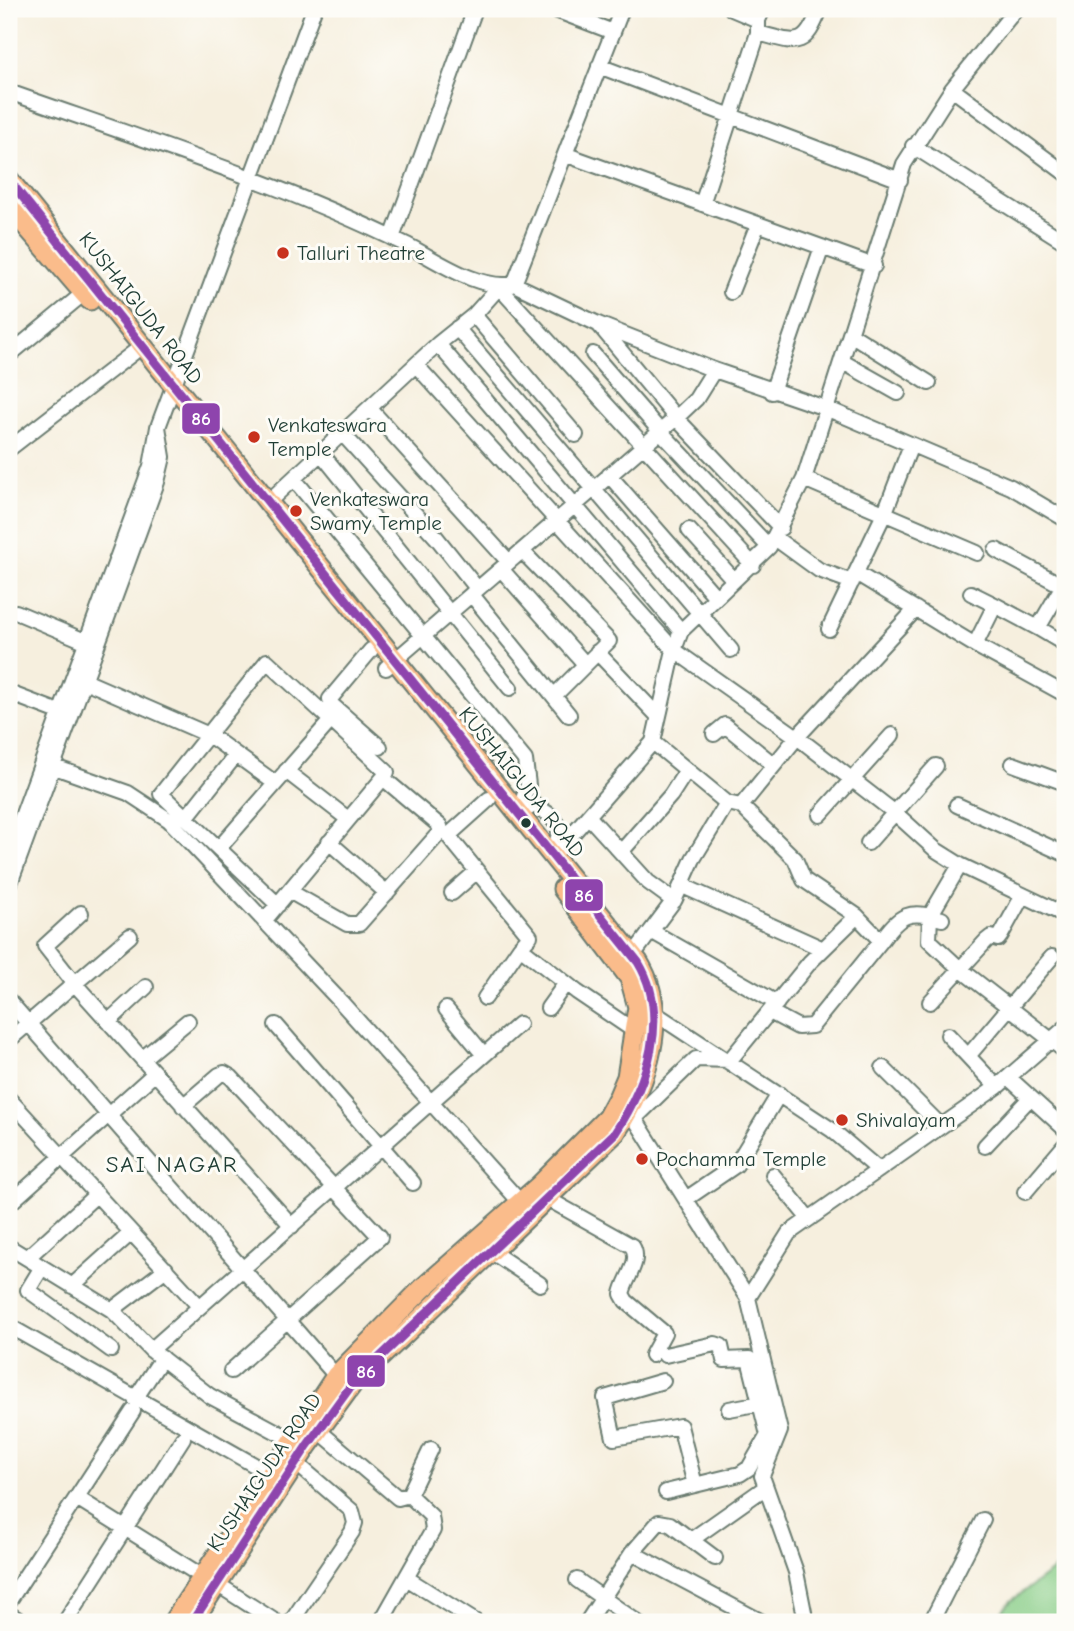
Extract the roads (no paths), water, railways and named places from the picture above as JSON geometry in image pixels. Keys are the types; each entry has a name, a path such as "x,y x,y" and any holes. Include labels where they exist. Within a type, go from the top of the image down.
{"main road":[{"name":"KUSHAIGUDA ROAD","path":"9,180 371,650 390,665 518,813 633,955 652,985 656,1014 639,1092 615,1133 353,1383 210,1581"},
{"name":"KUSHAIGUDA ROAD","path":"9,206 133,353 171,391 267,503 489,799 629,978 638,1007 627,1077 628,1108"},
{"name":"KUSHAIGUDA ROAD","path":"210,1581 272,1475 336,1376 422,1289 522,1203 607,1118 628,1108"},
{"path":"173,1622 210,1581"},
{"path":"192,1622 210,1581"}],"street":[{"path":"9,886 47,764 92,644 151,466 158,427 314,9"},
{"path":"392,238 475,9"},
{"path":"553,9 613,32"},
{"path":"514,284 567,155 622,9"},
{"path":"732,9 760,21 793,42 803,41 810,34 820,9"},
{"path":"552,856 653,742 674,650 681,631 753,565 775,538 804,479 913,146 953,89 1016,9"},
{"path":"702,204 733,116 760,21"},
{"path":"600,66 900,180"},
{"path":"953,89 1065,173"},
{"path":"9,92 249,178 392,238 481,282 499,287 514,284 598,324 772,392 828,410 1011,487 1065,519"},
{"path":"913,146 1065,242"},
{"path":"567,155 874,266"},
{"path":"731,292 758,224"},
{"path":"772,392 822,247"},
{"path":"267,503 438,344 474,314 499,287"},
{"path":"499,287 753,565"},
{"path":"9,355 84,293"},
{"path":"474,314 576,435"},
{"path":"598,324 775,538"},
{"path":"457,328 731,650"},
{"path":"852,335 929,383"},
{"path":"438,344 681,631"},
{"path":"9,449 133,353"},
{"path":"593,354 660,431 775,538 819,570 854,577 916,609 1060,692"},
{"path":"843,362 898,393"},
{"path":"416,365 674,650 797,737 894,812 936,850 960,865 1065,915"},
{"path":"390,665 676,418 696,398 714,370"},
{"path":"370,409 585,664"},
{"path":"342,433 444,547 476,587 472,595"},
{"path":"830,629 885,512 911,445"},
{"path":"321,453 443,601 449,615 510,688"},
{"path":"609,475 716,597"},
{"path":"294,479 421,638 525,760 528,785 518,813"},
{"path":"804,479 977,553"},
{"path":"690,530 734,580"},
{"path":"996,550 1064,584 1038,628"},
{"path":"522,551 609,641 554,696"},
{"path":"971,593 1065,644"},
{"path":"472,595 569,715"},
{"path":"975,645 995,605"},
{"path":"633,955 674,901 693,859 734,804 774,765 916,609"},
{"path":"16,612 92,644"},
{"path":"65,715 85,681 92,644"},
{"path":"371,650 330,699 332,705 380,747"},
{"path":"597,652 658,716"},
{"path":"264,920 278,905 383,778 386,768 267,661 161,794 278,905"},
{"path":"85,681 209,735 275,783"},
{"path":"9,693 65,715"},
{"path":"714,734 725,725 774,765"},
{"path":"219,848 326,726"},
{"path":"820,814 892,735"},
{"path":"653,742 734,804 795,859 804,880 857,916 881,941"},
{"path":"186,818 236,755"},
{"path":"9,852 47,764"},
{"path":"47,764 128,793 169,820 432,1102 522,1203"},
{"path":"1013,764 1065,783"},
{"path":"868,843 936,766"},
{"path":"621,852 671,795 687,770"},
{"path":"286,771 348,819"},
{"path":"289,891 353,925 359,924 441,831 440,827 383,778"},
{"path":"485,998 530,936 449,836 489,799"},
{"path":"957,805 1065,854"},
{"path":"588,816 649,882 674,901"},
{"path":"329,842 387,893"},
{"path":"960,865 936,917 929,940 959,968 1065,1051"},
{"path":"452,893 477,871"},
{"path":"683,886 823,949"},
{"path":"930,1002 990,937 998,939 1023,895"},
{"path":"81,913 44,946 154,1074 292,1226"},
{"path":"730,1060 823,949 857,916"},
{"path":"651,931 773,1007 798,1027 811,1026 901,916 936,917"},
{"path":"9,1040 130,936"},
{"path":"520,947 636,1032"},
{"path":"969,1055 1052,957"},
{"path":"548,1008 566,983"},
{"path":"108,1022 146,986"},
{"path":"9,1002 336,1376"},
{"path":"446,1009 484,1055"},
{"path":"656,1014 730,1060 832,1130 879,1170"},
{"path":"142,1059 188,1021"},
{"path":"9,1601 134,1405 157,1354 199,1306 336,1189 519,1024"},
{"path":"276,1025 413,1182"},
{"path":"748,1298 789,1233 1003,1083 1065,1028"},
{"path":"948,1035 1003,1083 1029,1099 1065,1129"},
{"path":"666,1492 740,1474 749,1468 768,1435 765,1402 748,1298 628,1108 696,1059 730,1060"},
{"path":"883,1068 941,1126"},
{"path":"183,1106 219,1075 225,1073 380,1237 231,1371"},
{"path":"9,1204 154,1074"},
{"path":"686,1199 736,1166 779,1094"},
{"path":"9,1099 199,1306"},
{"path":"985,1146 1029,1099"},
{"path":"9,1123 21,1112"},
{"path":"1025,1192 1065,1144"},
{"path":"773,1175 809,1219"},
{"path":"27,1258 97,1194"},
{"path":"548,1199 632,1246 636,1251 636,1258 622,1294 626,1301 664,1333 658,1355 719,1344 724,1360 749,1359 765,1402 780,1431 762,1476 796,1572 806,1622"},
{"path":"72,1286 131,1233"},
{"path":"9,1247 112,1310 157,1354 210,1396 294,1441"},
{"path":"492,1252 540,1284"},
{"path":"42,1267 28,1290 111,1350"},
{"path":"112,1310 166,1269"},
{"path":"9,1326 134,1405 272,1475"},
{"path":"663,1381 605,1398 614,1438 680,1426 695,1485"},
{"path":"729,1409 765,1402"},
{"path":"318,1430 398,1498 409,1495 431,1449"},
{"path":"65,1622 183,1438"},
{"path":"291,1622 352,1532 355,1522 352,1511 296,1463"},
{"path":"691,1540 766,1487"},
{"path":"381,1622 408,1579 433,1530 433,1521 409,1495"},
{"path":"77,1498 276,1622"},
{"path":"931,1622 982,1520"},
{"path":"587,1622 632,1553 659,1522 670,1524 715,1558"},
{"path":"632,1553 762,1622"},
{"path":"408,1579 476,1622"},
{"path":"577,1580 638,1622"},
{"path":"9,1614 22,1622"}],"place":[{"name":"Talluri Theatre","path":"283,253"},
{"name":"Venkateswara Temple","path":"254,437"},
{"name":"Venkateswara Swamy Temple","path":"296,511"},
{"name":"Shivalayam","path":"842,1120"},
{"name":"Pochamma Temple","path":"642,1159"}],"district":[{"name":"SAI NAGAR","path":"172,1164"}]}
